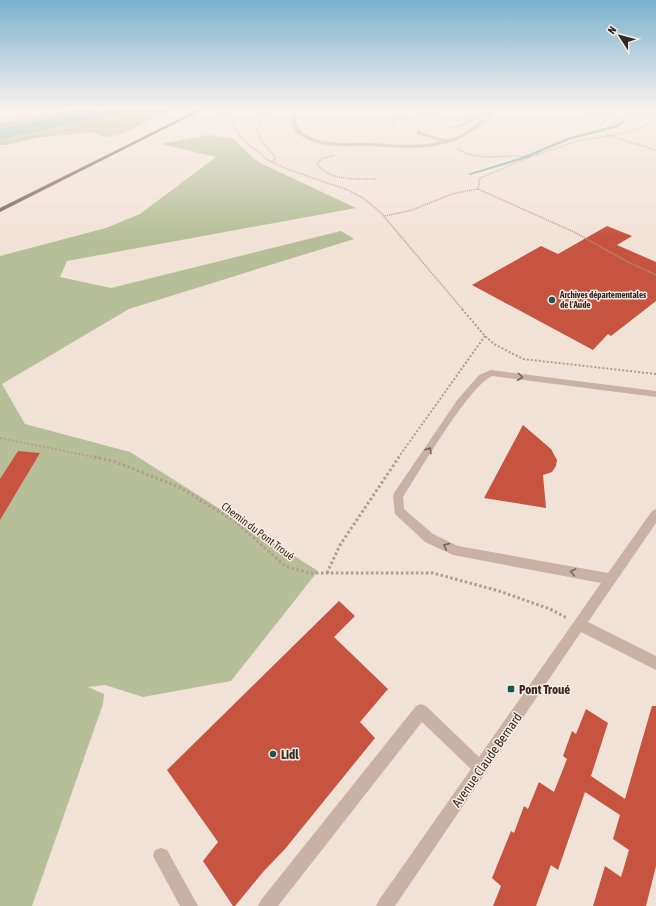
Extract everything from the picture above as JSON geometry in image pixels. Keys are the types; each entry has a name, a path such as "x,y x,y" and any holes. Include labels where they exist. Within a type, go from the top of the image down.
{"main road":[{"path":"0,210 117,151"}],"street":[{"path":"611,579 458,551 429,538 399,511 398,496 461,401 482,376 491,373 656,394"},
{"name":"Avenue Claude Bernard","path":"385,906 656,514"},
{"path":"580,626 656,663"},
{"path":"267,906 421,711 480,769"},
{"path":"161,856 189,906"}],"path":[{"path":"256,151 273,163 287,169 349,191 373,206 385,216 485,336 494,344 523,359 656,374"},
{"path":"270,151 275,157 273,163"},
{"path":"463,151 489,158 523,156 527,158"},
{"path":"478,189 480,178 547,151"},
{"path":"338,154 322,159 317,163 317,167 321,171 332,175 358,179 376,179"},
{"path":"385,216 412,210 452,194 478,189 574,232 628,262 656,275"},
{"path":"327,573 344,538 419,427 485,336"},
{"name":"Chemin du Pont Troué","path":"0,438 113,461 179,486 236,522 286,566 309,573 433,573 499,591 550,609 580,626"}],"green space":[{"path":"192,151 246,151 258,162 356,208 67,261 60,277 111,288 341,231 354,239 129,309 2,384 25,424 130,452 318,571 231,681 143,697 105,685 88,687 104,694 103,704 32,906 0,906 0,256 106,228 140,214 216,157"}],"building":[{"name":"Archives départementales de l'Aude","path":"607,226 632,236 617,245 656,262 656,301 611,336 608,334 593,350 472,285 541,246 558,254"},
{"path":"523,425 551,449 557,460 556,466 552,472 543,475 546,508 484,498"},
{"path":"18,451 40,453 0,520 0,479"},
{"name":"Lidl","path":"339,601 355,616 334,637 388,689 360,722 375,738 285,849 263,872 235,906 233,906 203,861 218,842 167,770"},
{"path":"652,706 656,706 656,866 646,906 593,906 605,866 621,877 629,850 613,839 620,815 585,792 558,870 551,865 536,906 493,906 501,886 492,878 511,831 514,833 524,806 528,809 539,782 554,792 567,759 563,756 572,731 576,734 586,709 608,723 591,776 625,799"}],"waterway":[{"path":"469,174 523,158 539,151"}],"place":[{"name":"Archives départementales de l'Aude","path":"552,300"},
{"name":"Pont Troué","path":"511,689"},
{"name":"Lidl","path":"273,754"}]}
